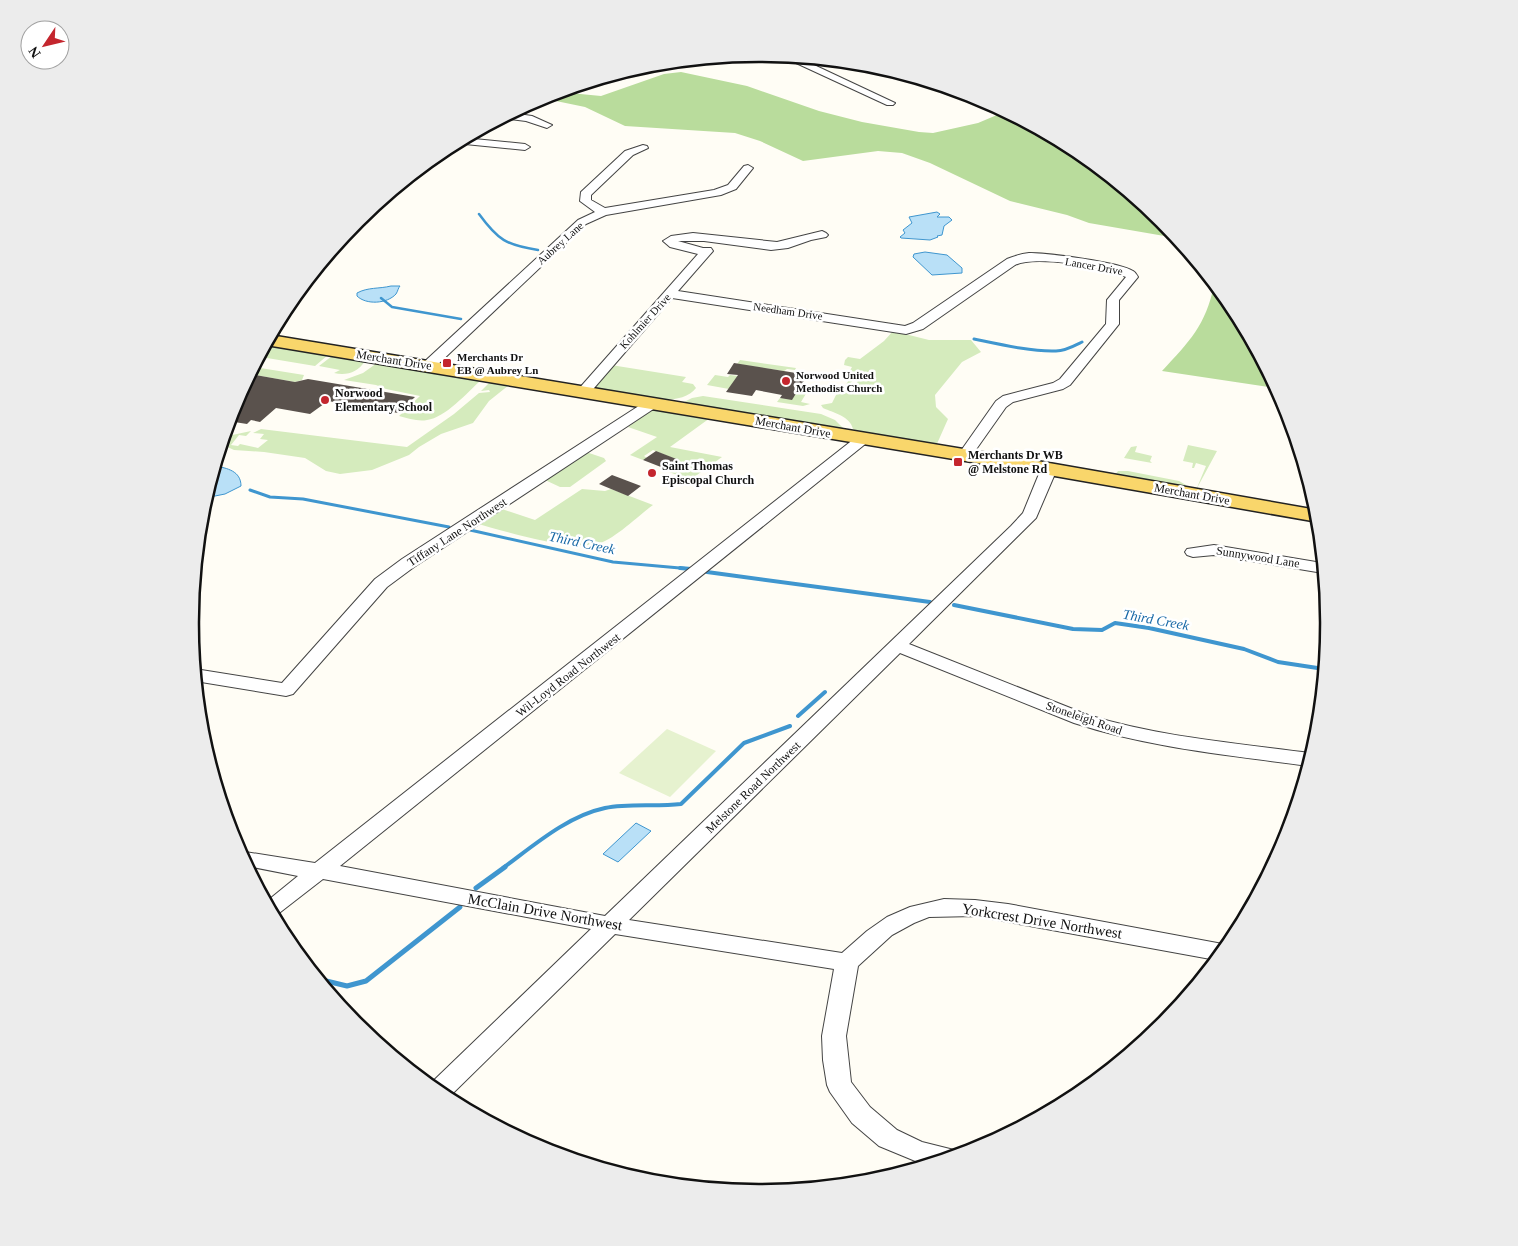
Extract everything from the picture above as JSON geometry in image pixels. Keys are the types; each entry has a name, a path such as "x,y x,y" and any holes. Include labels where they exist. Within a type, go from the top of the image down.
{"main road":[{"name":"Merchant Drive","path":"275,341 1049,469 1309,514"}],"street":[{"path":"805,65 890,103"},
{"path":"518,117 547,124"},
{"path":"472,142 525,147"},
{"path":"603,212 586,201 585,194 629,154 643,148"},
{"name":"Aubrey Lane","path":"428,366 582,222 603,212 717,193 732,187 748,168"},
{"name":"Kohlmier Drive","path":"584,392 707,252 674,244 669,240 688,237 770,246 787,244 810,235 822,235"},
{"name":"Lancer Drive","path":"906,330 918,326 1011,262 1023,257 1100,266 1127,271 1132,277 1113,300 1112,324 1065,382 1058,386 1008,399 1001,404 965,455"},
{"name":"Needham Drive","path":"670,294 906,330"},
{"name":"Tiffany Lane Northwest","path":"201,677 286,690 382,584 394,574 653,403"},
{"name":"Wil-Loyd Road Northwest","path":"276,906 864,438"},
{"name":"Melstone Road Northwest","path":"444,1086 898,646 1030,515 1049,469"},
{"name":"Sunnywood Lane","path":"1192,552 1214,550 1316,567"},
{"name":"Stoneleigh Road","path":"898,646 1081,719 1110,728 1144,736 1302,759"},
{"name":"McClain Drive Northwest","path":"251,859 611,925 848,962"},
{"name":"Yorkcrest Drive Northwest","path":"848,962 871,939 886,928 913,914 930,909 953,908 1012,914 1213,950"},
{"path":"848,962 834,1036 834,1060 839,1085 861,1115 888,1138 919,1152 934,1155"}],"green space":[{"path":"681,72 747,86 819,111 862,122 919,132 933,133 978,123 996,115 1039,138 1100,178 1129,202 1164,236 1089,223 1067,215 1010,201 930,163 902,153 878,151 803,161 760,141 735,133 625,126 585,107 556,101 575,93 601,96 664,74"},
{"path":"1212,294 1244,343 1267,387 1162,371 1195,332"},
{"path":"893,331 929,340 971,340 981,352 962,362 935,395 936,407 948,419 936,446 859,433 853,429 845,418 823,408 821,405 832,403 838,391 857,394 858,391 853,389 859,379 854,378 847,389 844,388 849,380 845,379 852,367 844,365 845,360 848,357 860,359 884,341"},
{"path":"272,346 328,355 315,366 265,358"},
{"path":"332,356 365,361 356,370 339,374 334,373 340,370 319,366"},
{"path":"740,360 796,368 795,370 787,369 784,371 737,364"},
{"path":"377,363 481,380 456,404 441,415 427,420 417,420 399,416 420,396 376,385 344,380 363,373"},
{"path":"611,365 686,377 682,382 693,384 696,388 688,395 677,399 664,400 635,397 598,389 595,386"},
{"path":"260,368 304,375 302,380 295,382 256,375"},
{"path":"715,375 738,376 729,389 707,385"},
{"path":"490,382 509,385 489,401 473,423 441,434 409,455 372,470 340,474 326,471 305,458 234,450 227,447 231,435 251,431 246,436 239,435 231,445 238,446 240,444 258,448 268,440 260,439 264,434 253,433 261,429 407,447 454,414 479,393 490,392 489,390 481,391"},
{"path":"807,387 810,387 801,402 810,404 803,406 777,402 780,398 792,399 797,390 804,391"},
{"path":"703,396 821,414 835,420 843,428 840,430 682,403 692,398"},
{"path":"650,410 662,410 710,418 670,447 722,457 690,480 664,470 678,460 653,450 644,456 647,458 643,460 630,455 657,437 628,427"},
{"path":"1188,445 1217,451 1196,490 1206,466 1196,463 1194,468 1192,468 1193,463 1183,461"},
{"path":"1137,446 1135,452 1152,456 1150,461 1152,463 1124,458 1131,447"},
{"path":"586,452 604,458 606,461 570,487 560,487 545,480"},
{"path":"1118,471 1128,471 1179,481 1186,485 1184,487 1115,475"},
{"path":"582,489 605,491 611,489 653,505 610,538 596,544 568,545 519,535 475,523 499,508 535,520"},
{"path":"667,729 716,751 670,797 619,773"}],"water":[{"path":"937,212 940,214 937,217 949,217 952,220 944,226 942,235 930,240 900,237 905,233 903,230 912,223 909,217"},
{"path":"925,252 947,255 962,268 962,273 932,275 913,257 914,254"},
{"path":"400,286 396,294 387,300 371,302 357,296 357,293 365,290"},
{"path":"221,467 236,474 239,477 241,486 225,494 213,496"},
{"path":"636,823 651,831 618,862 603,854"}],"building":[{"name":"Norwood United Methodist Church","path":"734,363 808,374 792,400 780,398 782,395 756,390 752,396 726,392 738,375 727,374"},
{"name":"Norwood Elementary School","path":"256,375 295,382 308,379 415,397 398,413 328,401 310,414 276,408 260,422 251,420 247,424 236,422"},
{"path":"656,451 679,460 666,469 643,460"},
{"path":"612,475 641,486 628,496 599,484"}],"waterway":[{"path":"479,214 492,230 504,240 518,246 538,250"},
{"path":"381,298 392,307 461,319"},
{"path":"974,339 1047,351 1063,350 1082,342"},
{"name":"Third Creek","path":"250,490 270,497 303,499 449,527"},
{"name":"Third Creek","path":"470,530 613,562 691,569 680,568"},
{"name":"Third Creek","path":"707,572 930,602"},
{"name":"Third Creek","path":"954,605 1073,629 1102,630 1115,623 1149,628 1244,649 1278,662 1317,668"},
{"path":"798,716 825,692"},
{"path":"503,868 538,841 564,825 591,812 623,806 681,804 744,743 790,726"},
{"path":"476,888 505,867"},
{"path":"329,982 347,986 366,981 460,907"}],"place":[{"name":"Merchants Dr EB @ Aubrey Ln","path":"447,363"},
{"name":"Norwood United Methodist Church","path":"786,381"},
{"name":"Norwood Elementary School","path":"325,400"},
{"name":"Merchants Dr WB @ Melstone Rd","path":"958,462"},
{"name":"Saint Thomas Episcopal Church","path":"652,473"}]}
